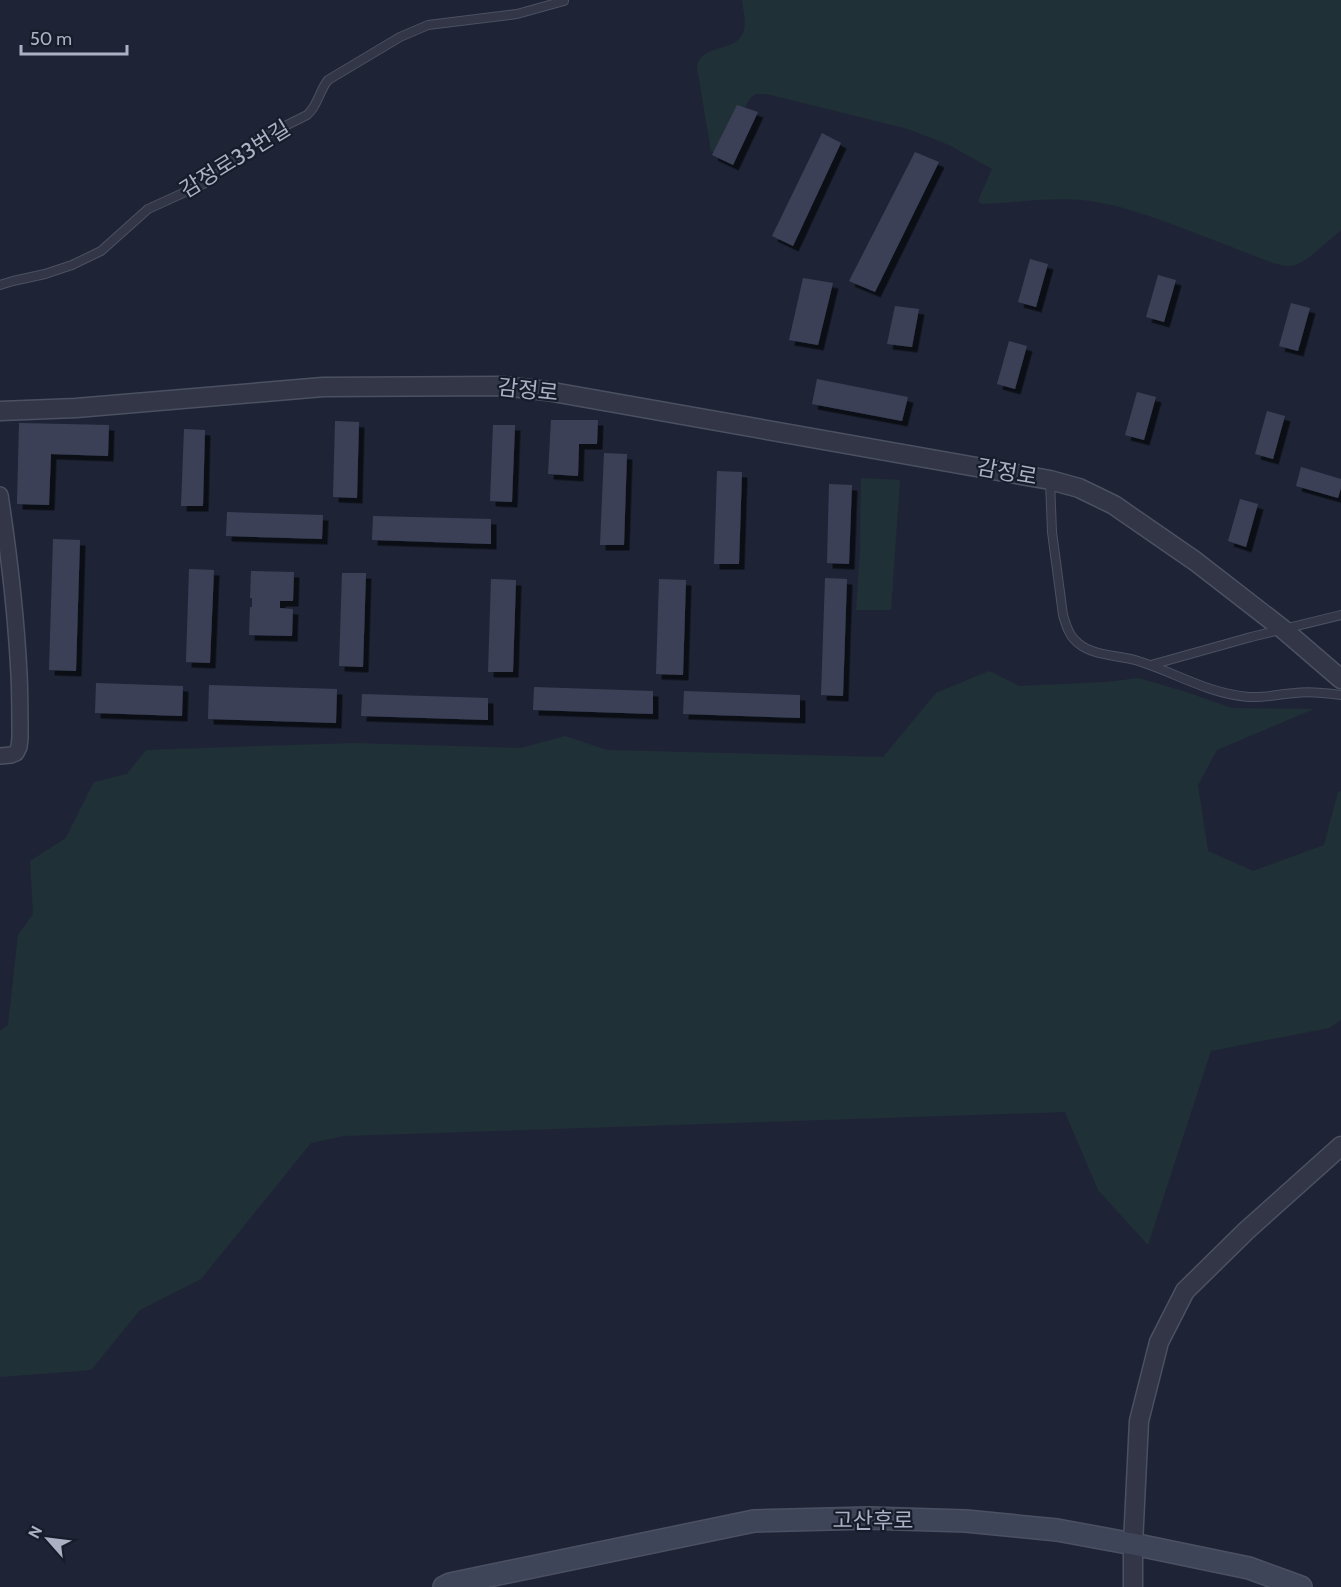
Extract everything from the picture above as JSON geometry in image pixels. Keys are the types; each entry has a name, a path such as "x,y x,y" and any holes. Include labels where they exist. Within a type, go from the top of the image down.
{"main road":[{"name":"고산후로","path":"444,1587 754,1521 868,1518 966,1521 1057,1530 1249,1568 1301,1587"}],"street":[{"name":"감정로","path":"0,411 76,408 323,387 502,386 547,391 1050,480 1078,488 1114,505 1196,561 1284,630 1341,679"},
{"path":"0,495 20,674 20,738 16,753 0,756"},
{"path":"1133,1587 1139,1421 1159,1342 1185,1292 1246,1231 1341,1146"}],"lane":[{"name":"감정로33번길","path":"0,285 45,274 102,251 148,209 203,184 257,140 307,115 312,111 320,91 328,80 400,37 428,25 517,15 564,1"},
{"name":"감정로","path":"1050,480 1052,531 1063,615 1066,627 1078,643 1090,650 1151,665 1204,688 1220,692 1250,697 1296,693 1341,695"},
{"path":"1151,665 1341,615"}],"shaded area":[{"path":"742,0 1341,0 1341,230 1306,259 1295,265 1287,266 1276,264 1154,218 1103,203 1062,199 981,204 978,201 992,169 949,145 908,129 767,94 756,94 750,98 717,154 711,151 697,67 705,54 739,39 745,25"},
{"path":"861,478 900,480 891,610 856,610 860,553"},
{"path":"989,671 1019,686 1107,682 1138,678 1232,708 1314,709 1217,750 1198,785 1208,851 1253,871 1324,845 1338,792 1341,791 1341,1020 1329,1028 1211,1051 1148,1245 1098,1190 1065,1112 344,1136 311,1143 201,1279 140,1310 91,1370 0,1377 0,1031 8,1025 18,935 33,914 30,861 66,838 94,782 127,774 146,750 354,743 521,748 565,736 607,750 883,757 936,693"}],"building":[{"path":"737,105 758,112 733,165 712,155"},
{"path":"822,133 841,143 793,246 772,236"},
{"path":"915,152 939,162 875,292 849,281"},
{"path":"1030,259 1048,264 1036,307 1018,302"},
{"path":"1158,275 1176,280 1164,322 1146,317"},
{"path":"803,278 833,283 818,345 789,340"},
{"path":"1291,303 1310,308 1298,351 1279,346"},
{"path":"895,306 919,309 912,347 887,344"},
{"path":"1009,341 1027,346 1015,389 997,384"},
{"path":"817,379 908,397 902,421 812,404"},
{"path":"1137,392 1156,397 1144,440 1125,435"},
{"path":"1267,411 1285,416 1273,459 1255,454"},
{"path":"551,420 598,420 597,444 579,444 578,476 548,474"},
{"path":"335,421 359,422 357,498 333,497"},
{"path":"19,423 109,425 108,456 51,454 49,505 17,504"},
{"path":"493,425 515,425 512,502 490,501"},
{"path":"184,429 205,430 203,506 181,506"},
{"path":"604,453 627,454 624,545 600,545"},
{"path":"1301,467 1341,479 1338,498 1296,486"},
{"path":"717,471 742,472 739,564 714,564"},
{"path":"829,484 852,485 849,564 827,563"},
{"path":"1240,499 1258,504 1246,547 1228,541"},
{"path":"227,512 323,515 322,539 226,536"},
{"path":"373,516 491,519 491,544 372,540"},
{"path":"53,539 80,540 76,671 49,670"},
{"path":"189,569 214,570 210,663 186,662"},
{"path":"251,571 294,572 293,601 280,601 280,608 293,609 292,636 249,635 250,607 252,607"},
{"path":"342,573 366,573 363,667 339,666"},
{"path":"825,578 847,579 843,696 821,695"},
{"path":"491,579 516,580 513,672 488,672"},
{"path":"659,579 686,580 683,675 656,674"},
{"path":"96,683 183,686 182,716 95,713"},
{"path":"209,685 337,689 336,723 208,719"},
{"path":"534,687 653,691 653,714 533,710"},
{"path":"684,691 800,695 800,718 683,714"},
{"path":"362,694 488,698 488,720 361,716"}]}
